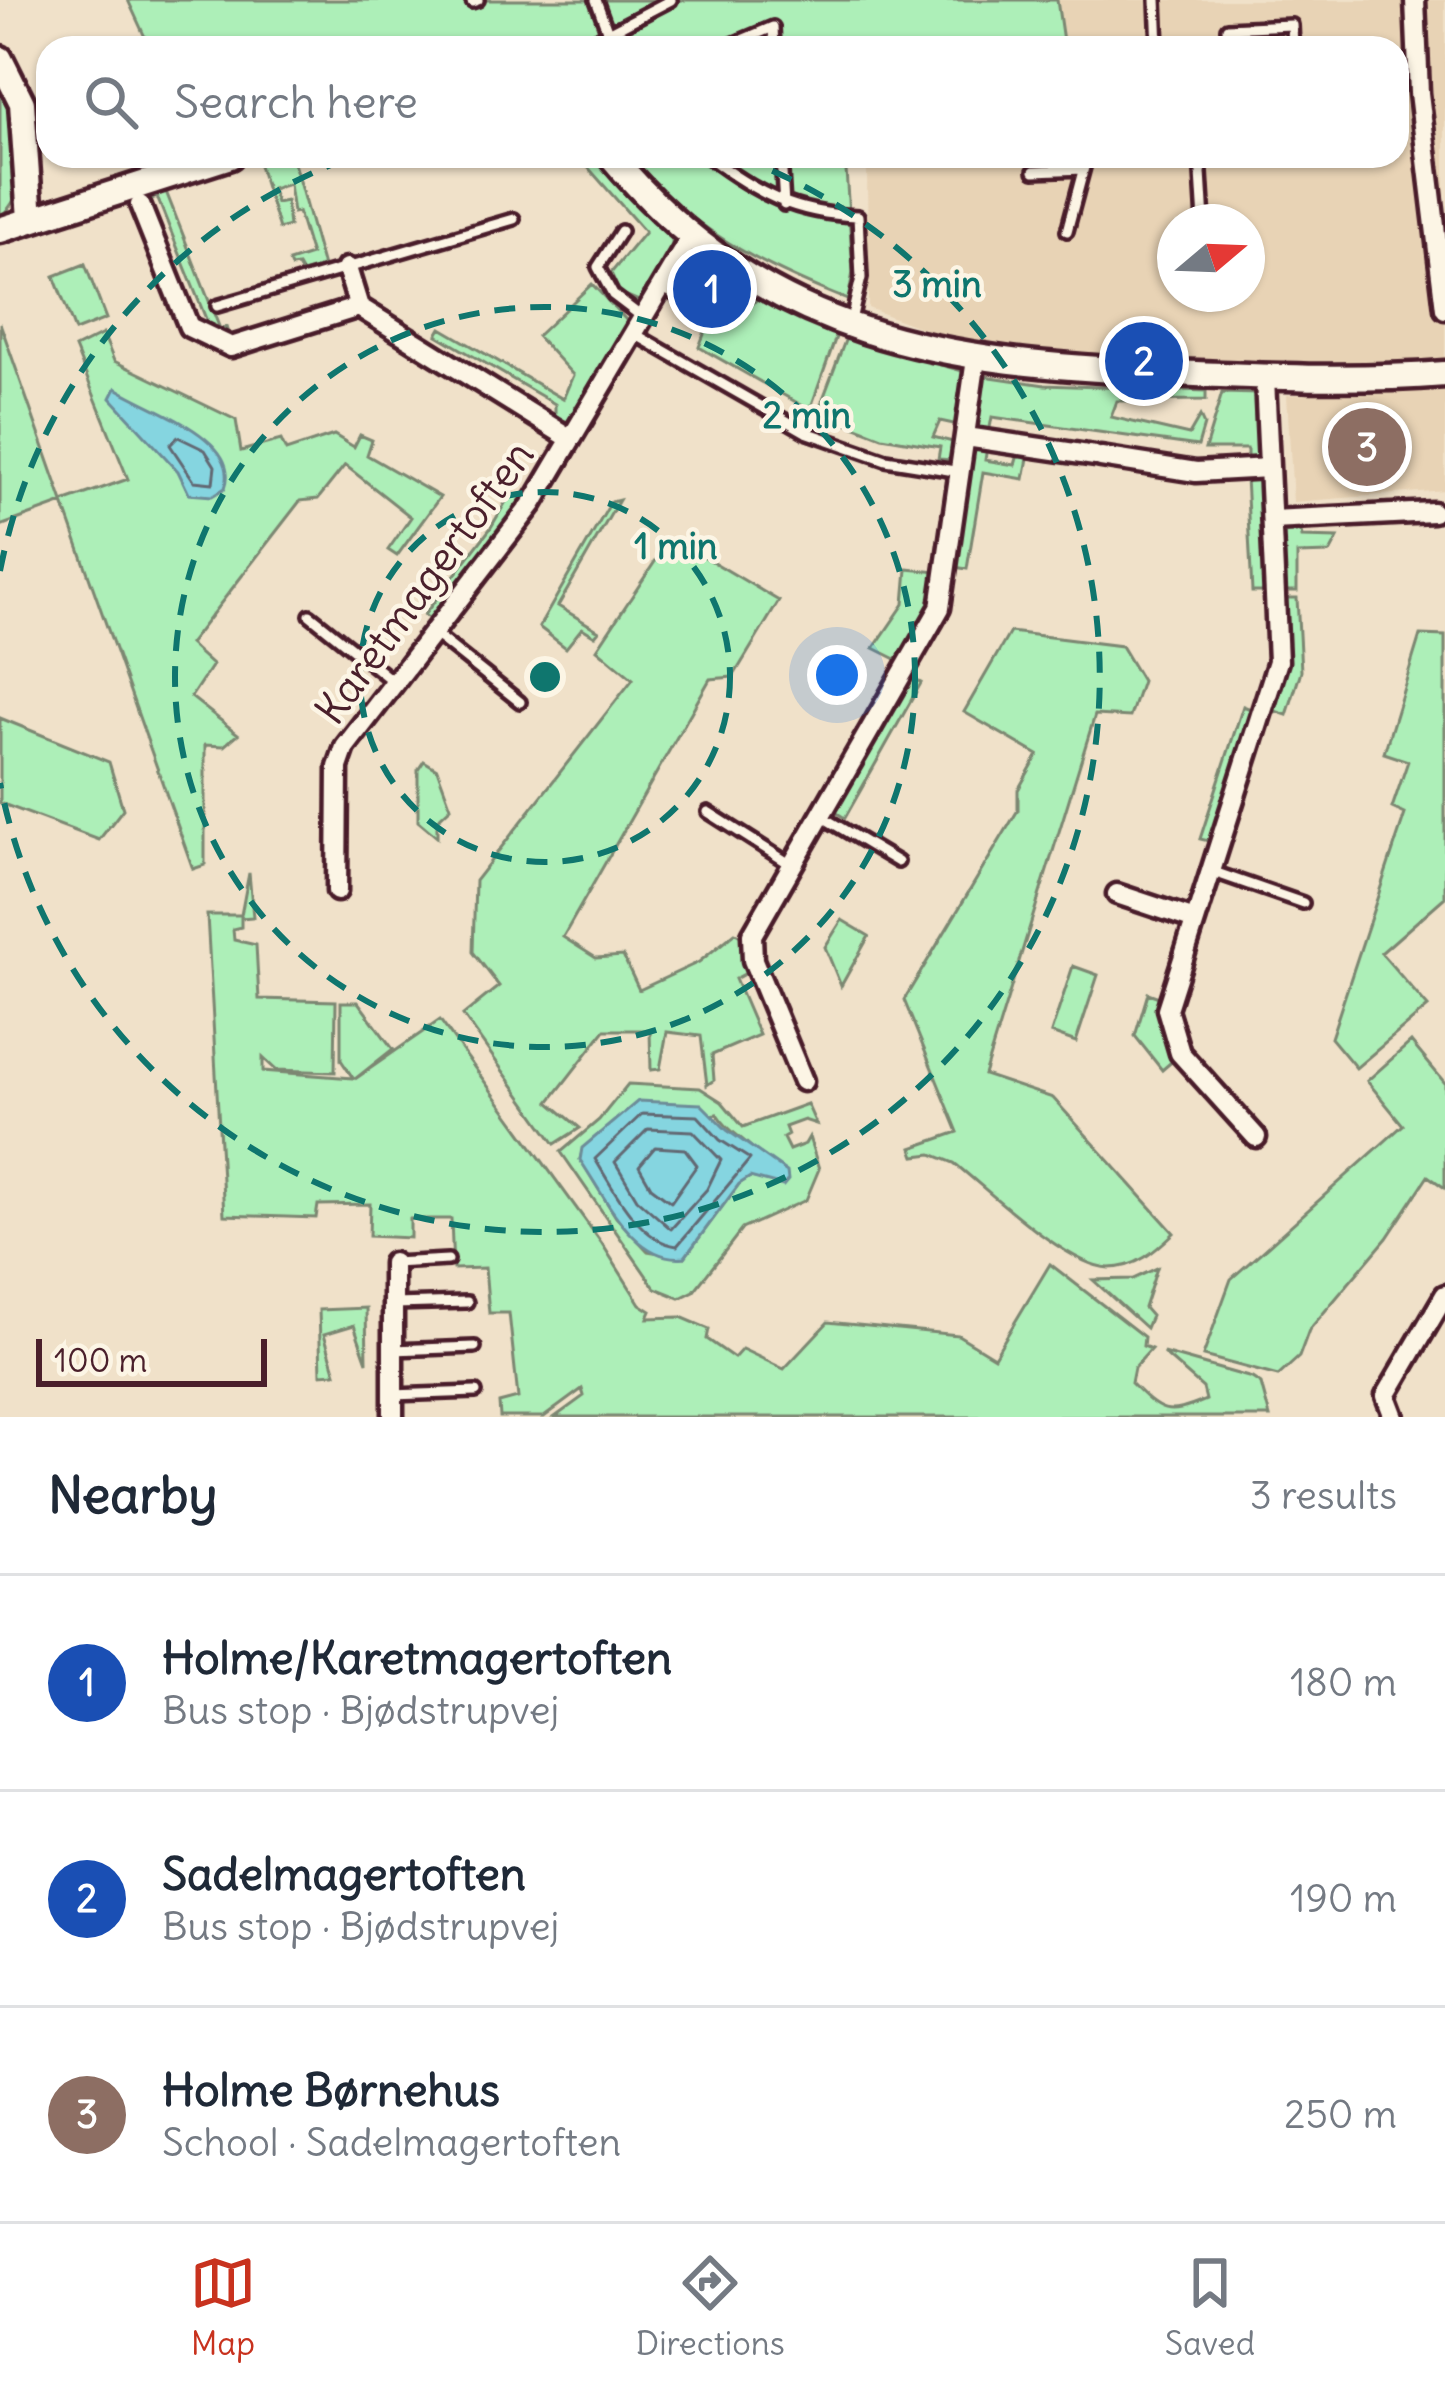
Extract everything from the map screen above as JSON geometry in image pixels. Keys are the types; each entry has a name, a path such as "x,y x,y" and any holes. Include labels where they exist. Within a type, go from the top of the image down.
{"street":[{"path":"1415,0 1419,93 1445,309"},
{"path":"0,59 22,103 30,219"},
{"path":"1409,94 1419,93"},
{"path":"0,230 192,168"},
{"path":"623,168 690,238 760,285 850,326 976,359 1265,379 1445,374"},
{"path":"140,205 189,327 231,347 359,307"},
{"name":"Karetmagertoften","path":"337,891 338,767 344,748 436,635 532,503 690,238"},
{"path":"347,268 359,307 571,439"},
{"path":"802,1081 752,946 760,916 940,608 976,359"},
{"path":"1256,1137 1180,1053 1169,1029 1167,1009 1278,661 1265,379"},
{"path":"966,437 1196,472 1269,468"},
{"path":"1272,520 1439,512"},
{"path":"1118,894 1196,920"},
{"path":"393,1263 393,1417"},
{"path":"1394,1417 1386,1396 1445,1295"}],"lane":[{"path":"596,0 607,30"},
{"path":"598,36 671,0"},
{"path":"1156,0 1158,36"},
{"path":"1227,36 1227,28 1292,25 1292,36"},
{"path":"752,36 773,27 773,36"},
{"path":"725,168 784,206 858,216 861,278 850,326"},
{"path":"782,168 784,206"},
{"path":"1201,168 1203,204"},
{"path":"1034,171 1083,170 1067,231"},
{"path":"217,306 514,219"},
{"path":"621,231 598,267 638,325 806,433 886,460 961,472"},
{"path":"661,286 680,301 727,301 760,285"},
{"path":"310,615 396,684"},
{"path":"436,635 520,702"},
{"path":"707,812 790,864"},
{"path":"819,815 898,862"},
{"path":"1211,871 1303,903"},
{"path":"393,1263 448,1260"},
{"path":"392,1304 467,1302"},
{"path":"392,1350 476,1347"},
{"path":"391,1395 476,1392"}],"shaded area":[{"path":"1057,0 1445,0 1445,490 1293,502 1287,395 1428,390 1337,392 1091,377 977,349 868,308 867,168 1409,168 1409,36 1062,36"}],"green space":[{"path":"128,0 1057,0 1062,36 144,36"},
{"path":"0,82 17,133 20,172 18,190 0,216"},
{"path":"260,168 295,168 323,267 302,273 298,266 291,267 289,262 311,255 298,212 293,213 289,184 272,189 276,203 286,201 289,226 279,229"},
{"path":"589,168 612,168 672,233 672,249 641,302 620,293 611,273 645,232"},
{"path":"641,168 846,168 853,272 848,300 729,243"},
{"path":"165,189 220,329 226,327 230,340 194,324 206,319 157,197 140,203 135,191"},
{"path":"85,264 106,319 75,331 54,276"},
{"path":"592,284 628,322 571,423 555,418 555,404 437,335 441,328 563,399 573,375 537,336"},
{"path":"757,299 837,334 810,410 699,347 710,319 733,325"},
{"path":"0,323 63,502 128,479 75,348 103,334 114,361 236,420 241,451 281,440 286,451 334,435 354,447 360,435 372,440 367,455 440,497 397,556 388,550 411,517 345,465 318,499 300,501 189,644 212,665 191,697 238,734 224,746 205,745 205,865 193,869 63,503 0,526"},
{"path":"846,338 966,372 958,425 940,421 933,437 957,443 953,460 938,459 940,447 882,437 818,412"},
{"path":"984,376 1045,385 1206,391 1206,400 1117,401 1111,417 1189,435 1200,416 1204,425 1198,446 992,417 989,433 974,430"},
{"path":"1222,393 1258,394 1257,462 1247,461 1247,449 1205,449"},
{"path":"972,446 987,447 985,460 1015,465 1019,451 1029,453 1024,479 983,472 967,569 954,567"},
{"path":"1246,477 1263,481 1268,592 1252,592"},
{"path":"511,493 525,498 520,509 435,623 424,615 490,529"},
{"path":"619,500 558,606 599,631 595,636 582,628 566,648 539,627 611,502"},
{"path":"1284,526 1300,526 1302,537 1338,538 1330,553 1297,554 1297,591 1283,591 1280,531"},
{"path":"683,544 779,601 733,677 710,679 563,937 596,958 623,956 639,990 699,962 735,933 743,937 748,972 735,979 759,1035 712,1055 714,1080 707,1085 701,1036 667,1032 660,1069 651,1070 650,1030 605,1030 549,1102 580,1128 555,1144 463,1015 499,986 473,952 475,881 633,679 597,649 660,554 674,554"},
{"path":"907,569 938,572 932,606 902,662 874,648 904,604"},
{"path":"1283,598 1297,598 1301,671 1287,715 1272,710 1286,653"},
{"path":"1010,632 1121,646 1142,681 1130,717 1095,715 984,1075 1053,1098 1174,1233 1145,1257 1119,1267 1092,1264 1072,1255 954,1163 932,1154 915,1156 912,1148 958,1132 904,1000 1018,810 1018,790 1038,755 964,712"},
{"path":"1420,635 1445,636 1445,897 1381,953 1428,1007 1356,1068 1331,1038 1405,814 1392,808 1408,761 1384,753"},
{"path":"909,676 921,683 845,818 832,810"},
{"path":"1243,706 1256,711 1213,842 1200,839"},
{"path":"0,718 109,762 123,809 99,840 0,803"},
{"path":"424,761 437,769 451,807 437,820 437,837 418,821 418,770"},
{"path":"249,873 253,917 241,918 241,927 233,929 234,940 256,945 259,999 336,1001 335,1072 276,1070 263,1058 263,1071 353,1078 341,1060 341,1002 358,1002 393,1049 355,1079 440,1020 601,1242 640,1304 651,1311 648,1318 681,1317 709,1329 707,1339 734,1358 742,1349 784,1369 828,1322 958,1335 994,1357 1050,1264 1144,1337 1143,1346 1151,1349 1134,1368 1131,1383 1157,1406 1182,1409 1206,1400 1203,1388 1163,1353 1252,1378 1261,1384 1270,1417 555,1417 584,1396 582,1389 544,1417 500,1417 499,1403 518,1398 509,1313 489,1313 485,1268 453,1269 451,1219 410,1219 410,1238 369,1236 370,1204 318,1205 316,1218 224,1215 207,915 241,915"},
{"path":"842,920 869,936 841,986 825,947"},
{"path":"1073,966 1098,975 1076,1042 1051,1033"},
{"path":"1148,993 1162,998 1162,1029 1176,1058 1162,1070 1135,1036"},
{"path":"1411,1042 1445,1083 1445,1188 1428,1176 1387,1238 1309,1330 1299,1357 1278,1376 1203,1356 1231,1279 1403,1125 1367,1081"},
{"path":"628,1084 700,1088 722,1102 743,1127 807,1104 816,1124 804,1120 785,1127 788,1135 783,1138 789,1150 805,1144 809,1137 819,1169 806,1200 742,1229 694,1291 680,1298 655,1288 561,1152 599,1120","holes":["717,1114 760,1158 765,1180 750,1177 739,1184 685,1257 648,1251 616,1217 580,1159 583,1148 603,1134"]},
{"path":"1157,1268 1144,1308 1151,1316 1146,1328 1093,1280 1133,1279"},
{"path":"366,1308 367,1362 354,1325 324,1334 336,1373 321,1374 319,1310"}],"water":[{"path":"116,388 208,441 227,471 225,488 212,496 189,494 178,471 111,398"},
{"path":"638,1101 701,1104 727,1130 787,1172 788,1180 783,1186 750,1177 739,1184 685,1257 651,1250 623,1225 580,1160 582,1148"}],"place":[{"name":"Holme/Karetmagertoften","path":"712,289"},
{"name":"Sadelmagertoften","path":"1144,361"},
{"name":"Holme Børnehus","path":"1367,447"}]}
